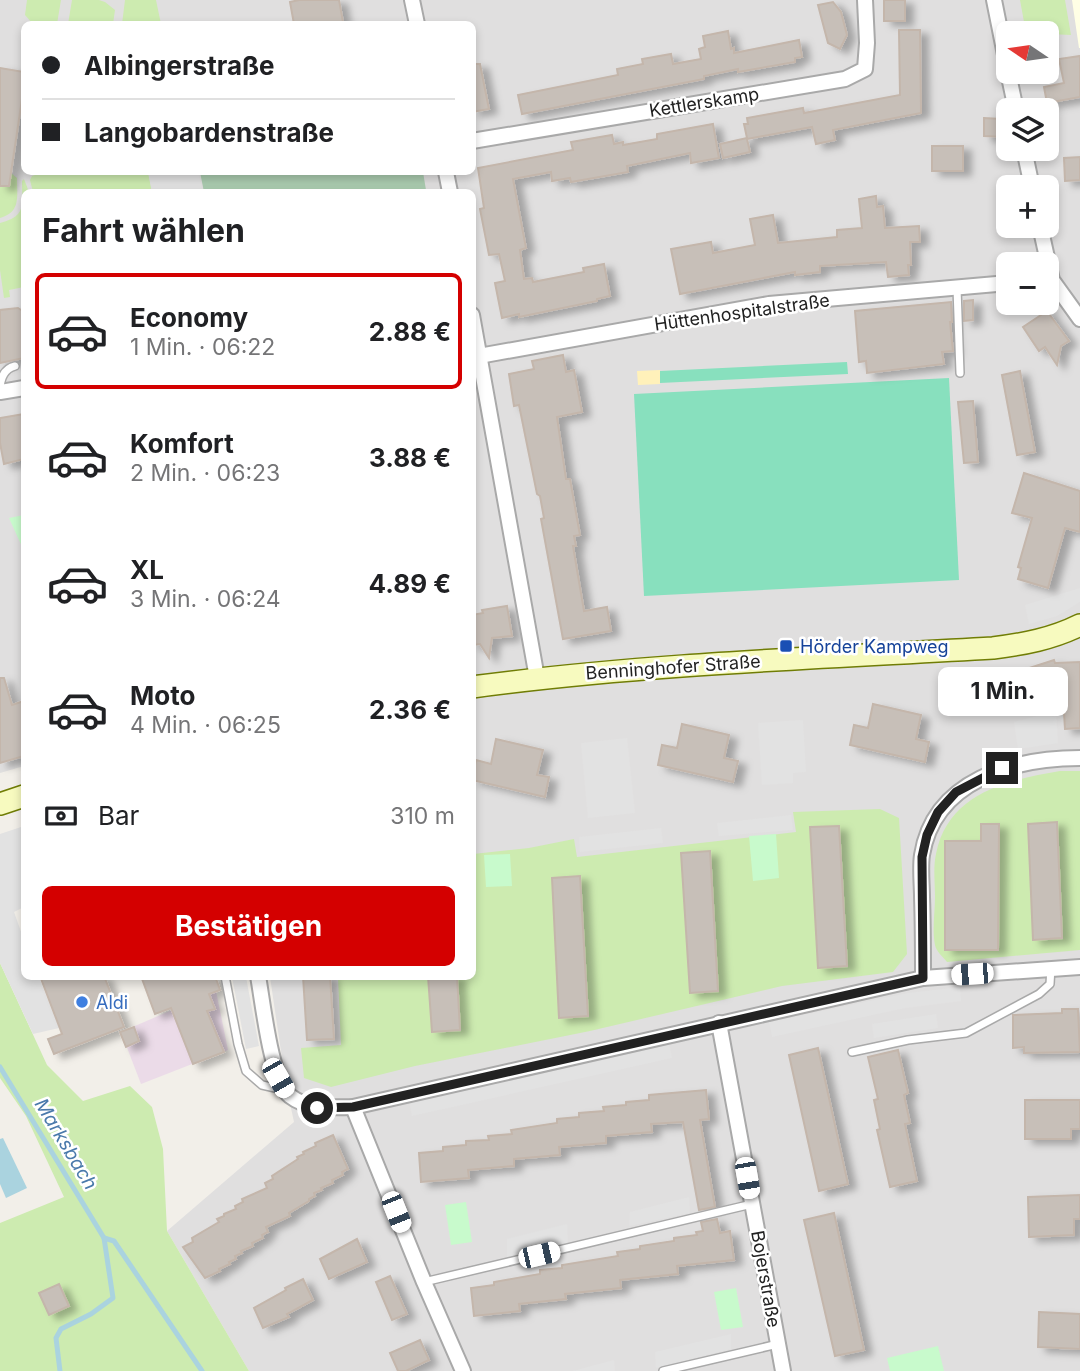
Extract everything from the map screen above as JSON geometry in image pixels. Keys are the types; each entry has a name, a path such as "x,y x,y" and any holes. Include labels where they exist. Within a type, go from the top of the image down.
{"main road":[{"name":"Benninghofer Straße","path":"476,686 537,678 730,662 993,648 1035,642 1080,625"},
{"path":"0,804 21,797"}],"street":[{"path":"412,0 416,21"},
{"name":"Kettlerskamp","path":"476,140 845,79 865,69 865,0"},
{"path":"994,0 998,21"},
{"name":"Hüttenhospitalstraße","path":"479,356 769,304 996,284"},
{"path":"1059,293 1080,319"},
{"path":"476,338 537,678"},
{"path":"0,392 21,388"},
{"path":"923,978 922,857 927,835 938,812 956,792 1002,768 1054,758 1080,758"},
{"path":"259,980 278,1078 292,1098 317,1108 353,1107 923,978 1080,967"},
{"name":"Bojerstraße","path":"719,1023 783,1371"},
{"path":"353,1107 463,1371"}],"lane":[{"path":"957,287 960,373"},
{"path":"0,392 0,382 5,371 15,366"},
{"path":"852,1052 908,1040 966,1033 1039,994 1050,984 1051,967"},
{"path":"226,980 246,1071 262,1085 285,1091"},
{"path":"424,1282 752,1204"},
{"path":"663,1371 778,1343"}],"shaded area":[{"path":"0,0 1080,0 1080,1371 249,1371 167,1231 294,1122 270,980 476,980 476,189 21,189 21,767 0,773"},
{"path":"1072,0 1080,0 1080,48 1079,48"},
{"path":"149,175 199,175 202,189 151,189"},
{"path":"201,175 424,175 426,189 203,189"},
{"path":"1080,588 1080,602 1057,616 1029,624 1025,605"},
{"path":"1056,711 1058,743 1018,749 1014,722"},
{"path":"803,720 806,772 793,773 793,783 762,785 758,723"},
{"path":"627,738 635,813 588,818 581,743"},
{"path":"791,815 793,830 719,836 717,823"},
{"path":"21,827 21,908 14,912 21,932 21,980 40,980 59,1028 33,1034 0,963 0,834"},
{"path":"661,828 663,843 580,852 579,837"},
{"path":"233,980 247,980 259,1046 246,1049"},
{"path":"960,987 961,1001 905,1008 772,1037 769,1022 908,993"},
{"path":"216,991 228,1050 141,1084 121,1032"},
{"path":"936,1014 938,1028 874,1038 872,1024"},
{"path":"669,1043 672,1058 412,1116 409,1101"},
{"path":"689,1197 690,1213 629,1226 630,1212"},
{"path":"567,1224 568,1244 507,1257 507,1239"},
{"path":"731,1334 731,1349 656,1368 655,1352"},
{"path":"614,1360 615,1371 573,1371"}],"green space":[{"path":"27,0 61,0 58,21 30,21 25,15"},
{"path":"72,0 99,0 115,10 113,21 68,21"},
{"path":"125,0 156,0 160,21 122,21"},
{"path":"1020,0 1065,0 1071,35 1059,34 1059,21 1024,21"},
{"path":"11,173 17,178 15,208 0,218 0,178"},
{"path":"149,175 151,189 32,189 32,176"},
{"path":"24,179 28,189 22,189"},
{"path":"21,208 21,288 9,290 10,297 4,298 0,270 0,223 19,213"},
{"path":"847,362 848,374 660,383 660,371"},
{"path":"949,378 959,580 644,596 634,394"},
{"path":"21,516 21,544 9,518"},
{"path":"1060,771 1080,771 1080,950 947,962 938,952 934,933 935,864 943,833 953,817 967,803 983,793 1020,779"},
{"path":"880,809 899,818 907,954 893,972 782,986 590,1031 415,1066 331,1087 304,1078 301,1048 341,1045 338,980 476,980 476,854 529,848 574,839 577,857 796,832 793,812"},
{"path":"776,834 779,878 753,881 749,836"},
{"path":"510,854 512,886 486,887 484,855"},
{"path":"0,963 47,1065 83,1101 130,1086 152,1107 163,1149 167,1231 249,1371 0,1371 0,1223 64,1197 26,1116 0,1078"},
{"path":"466,1202 472,1242 451,1245 445,1205"},
{"path":"736,1288 743,1327 721,1330 714,1292"},
{"path":"938,1346 944,1371 890,1371 887,1358"}],"sand":[{"path":"660,370 660,384 638,385 637,371"}],"water":[{"path":"3,1138 27,1188 6,1198 0,1184 0,1139"}],"building":[{"path":"339,0 343,21 293,21 290,2"},
{"path":"884,0 905,0 905,21 884,21"},
{"path":"833,2 841,12 847,35 840,49 828,43 818,5"},
{"path":"899,30 920,30 921,113 833,130 835,140 816,144 812,127 747,139 750,152 723,158 720,144 747,138 744,124 748,124 747,118 803,108 804,113 900,95"},
{"path":"728,31 734,53 799,40 802,57 795,58 795,62 738,72 738,69 704,76 704,79 522,114 518,95 618,75 617,69 643,64 642,59 671,54 673,64 701,59 699,49 705,47 703,36"},
{"path":"1080,56 1080,97 1059,101 1059,98 1046,98 1044,87 1064,83 1059,59"},
{"path":"476,64 480,64 489,109 476,111"},
{"path":"0,68 21,72 21,106 9,186 0,186"},
{"path":"984,118 996,119 996,137 984,136"},
{"path":"713,124 719,158 691,163 690,153 627,166 628,172 571,182 570,178 552,181 551,172 513,179 526,248 520,250 524,279 532,278 533,282 584,272 583,268 604,264 610,296 519,317 519,314 502,318 495,283 505,281 499,254 489,255 480,209 484,208 478,168 573,150 571,142 612,135 614,144 623,142 623,145 657,139 657,134"},
{"path":"932,146 963,146 963,171 932,171"},
{"path":"1080,157 1080,180 1065,181 1064,158"},
{"path":"876,196 877,207 883,206 885,228 919,226 920,242 910,242 909,275 888,277 886,262 820,266 820,272 795,275 795,272 680,294 671,249 711,242 713,253 755,245 750,219 773,215 778,243 837,237 837,230 862,228 859,199"},
{"path":"973,300 973,320 964,321 964,301"},
{"path":"951,302 953,351 942,352 944,364 867,373 866,361 859,362 855,311"},
{"path":"0,310 21,310 21,359 0,363"},
{"path":"1041,315 1050,315 1069,341 1061,346 1057,365 1045,347 1039,351 1023,327"},
{"path":"563,355 566,372 574,370 582,412 557,417 566,479 570,479 580,535 574,536 576,546 573,546 584,611 607,607 611,631 563,639 541,519 544,518 540,496 537,494 519,405 514,406 509,374 534,369 532,361"},
{"path":"1020,371 1035,452 1017,455 1002,375"},
{"path":"973,401 978,462 964,463 958,402"},
{"path":"21,414 21,460 4,464 0,443 0,418"},
{"path":"1024,473 1080,491 1080,532 1065,528 1048,588 1018,579 1021,568 1018,567 1032,518 1012,513"},
{"path":"507,606 512,636 492,638 489,658 480,644 476,644 476,614 483,613 482,610"},
{"path":"1054,660 1055,663 1080,662 1080,728 1065,729 1064,713 1039,697 1035,683 1015,688 1011,674"},
{"path":"0,678 4,678 12,705 21,702 21,757 0,763"},
{"path":"873,704 921,715 916,739 929,742 925,762 850,745 854,725 868,728"},
{"path":"682,724 729,735 724,758 738,761 733,782 658,765 662,745 677,748"},
{"path":"496,739 543,750 537,775 549,777 545,797 476,781 476,760 491,764"},
{"path":"1057,822 1062,938 1033,940 1028,824"},
{"path":"981,824 999,824 998,950 945,950 945,841 981,841"},
{"path":"839,826 847,966 818,968 810,827"},
{"path":"710,851 718,991 690,993 681,853"},
{"path":"580,876 588,1016 559,1018 552,878"},
{"name":"Aldi","path":"42,980 106,980 124,1027 54,1054 48,1039 62,1034"},
{"path":"142,980 216,980 220,990 209,994 215,1009 207,1011 224,1052 193,1064 171,1008 155,1014"},
{"path":"303,980 330,980 334,1039 307,1040"},
{"path":"428,980 457,980 460,1030 432,1032"},
{"path":"1062,1009 1078,1009 1080,1052 1024,1053 1024,1047 1013,1048 1013,1015 1062,1013"},
{"path":"134,1027 139,1041 126,1047 120,1032"},
{"path":"818,1048 848,1184 819,1191 789,1055"},
{"path":"898,1050 908,1093 904,1095 910,1123 905,1124 917,1181 890,1187 877,1130 880,1129 874,1100 878,1099 868,1057"},
{"path":"706,1090 709,1119 700,1120 715,1207 699,1210 683,1122 651,1124 652,1132 606,1136 606,1143 559,1147 560,1155 514,1159 514,1166 468,1170 469,1178 421,1182 419,1153 443,1151 443,1147 466,1145 466,1141 489,1140 488,1136 512,1134 511,1130 557,1123 557,1119 579,1117 579,1113 604,1111 603,1107 649,1100 649,1095"},
{"path":"1025,1100 1080,1100 1080,1129 1071,1129 1071,1139 1025,1139"},
{"path":"333,1135 348,1169 342,1172 343,1175 314,1193 315,1196 309,1201 289,1213 290,1216 266,1227 268,1232 262,1235 263,1238 241,1251 242,1253 235,1256 236,1259 219,1269 220,1271 205,1278 183,1247 193,1242 192,1238 219,1222 217,1219 236,1209 235,1206 243,1202 242,1199 267,1188 265,1183 273,1179 272,1176 298,1159 303,1152 316,1146 315,1143"},
{"path":"1080,1195 1080,1219 1074,1219 1074,1235 1029,1237 1028,1197"},
{"path":"834,1213 864,1350 835,1356 804,1220"},
{"path":"717,1219 720,1233 730,1231 734,1260 677,1266 678,1274 620,1280 621,1288 565,1294 566,1299 519,1304 520,1311 474,1316 471,1288 540,1274 540,1270 562,1268 562,1265 618,1256 617,1252 697,1235 696,1232 703,1231 701,1222"},
{"path":"357,1239 367,1262 329,1279 320,1259"},
{"path":"390,1276 407,1314 392,1320 376,1282"},
{"path":"303,1279 313,1300 287,1314 289,1317 263,1328 254,1308"},
{"path":"59,1284 69,1306 49,1315 39,1293"},
{"path":"1039,1312 1080,1314 1080,1349 1038,1347"},
{"path":"420,1340 429,1360 406,1371 398,1371 390,1353"}],"waterway":[{"name":"Marksbach","path":"0,1067 104,1238 113,1298 91,1314 61,1329 56,1338 60,1371"},
{"name":"Marksbach","path":"104,1238 114,1241 202,1371"}],"place":[{"name":"Hörder Kampweg","path":"786,646"},
{"name":"Aldi","path":"82,1002"}],"route":[{"path":"317,1108 353,1107 923,978 922,857 927,835 938,812 956,792 1002,768"}]}
